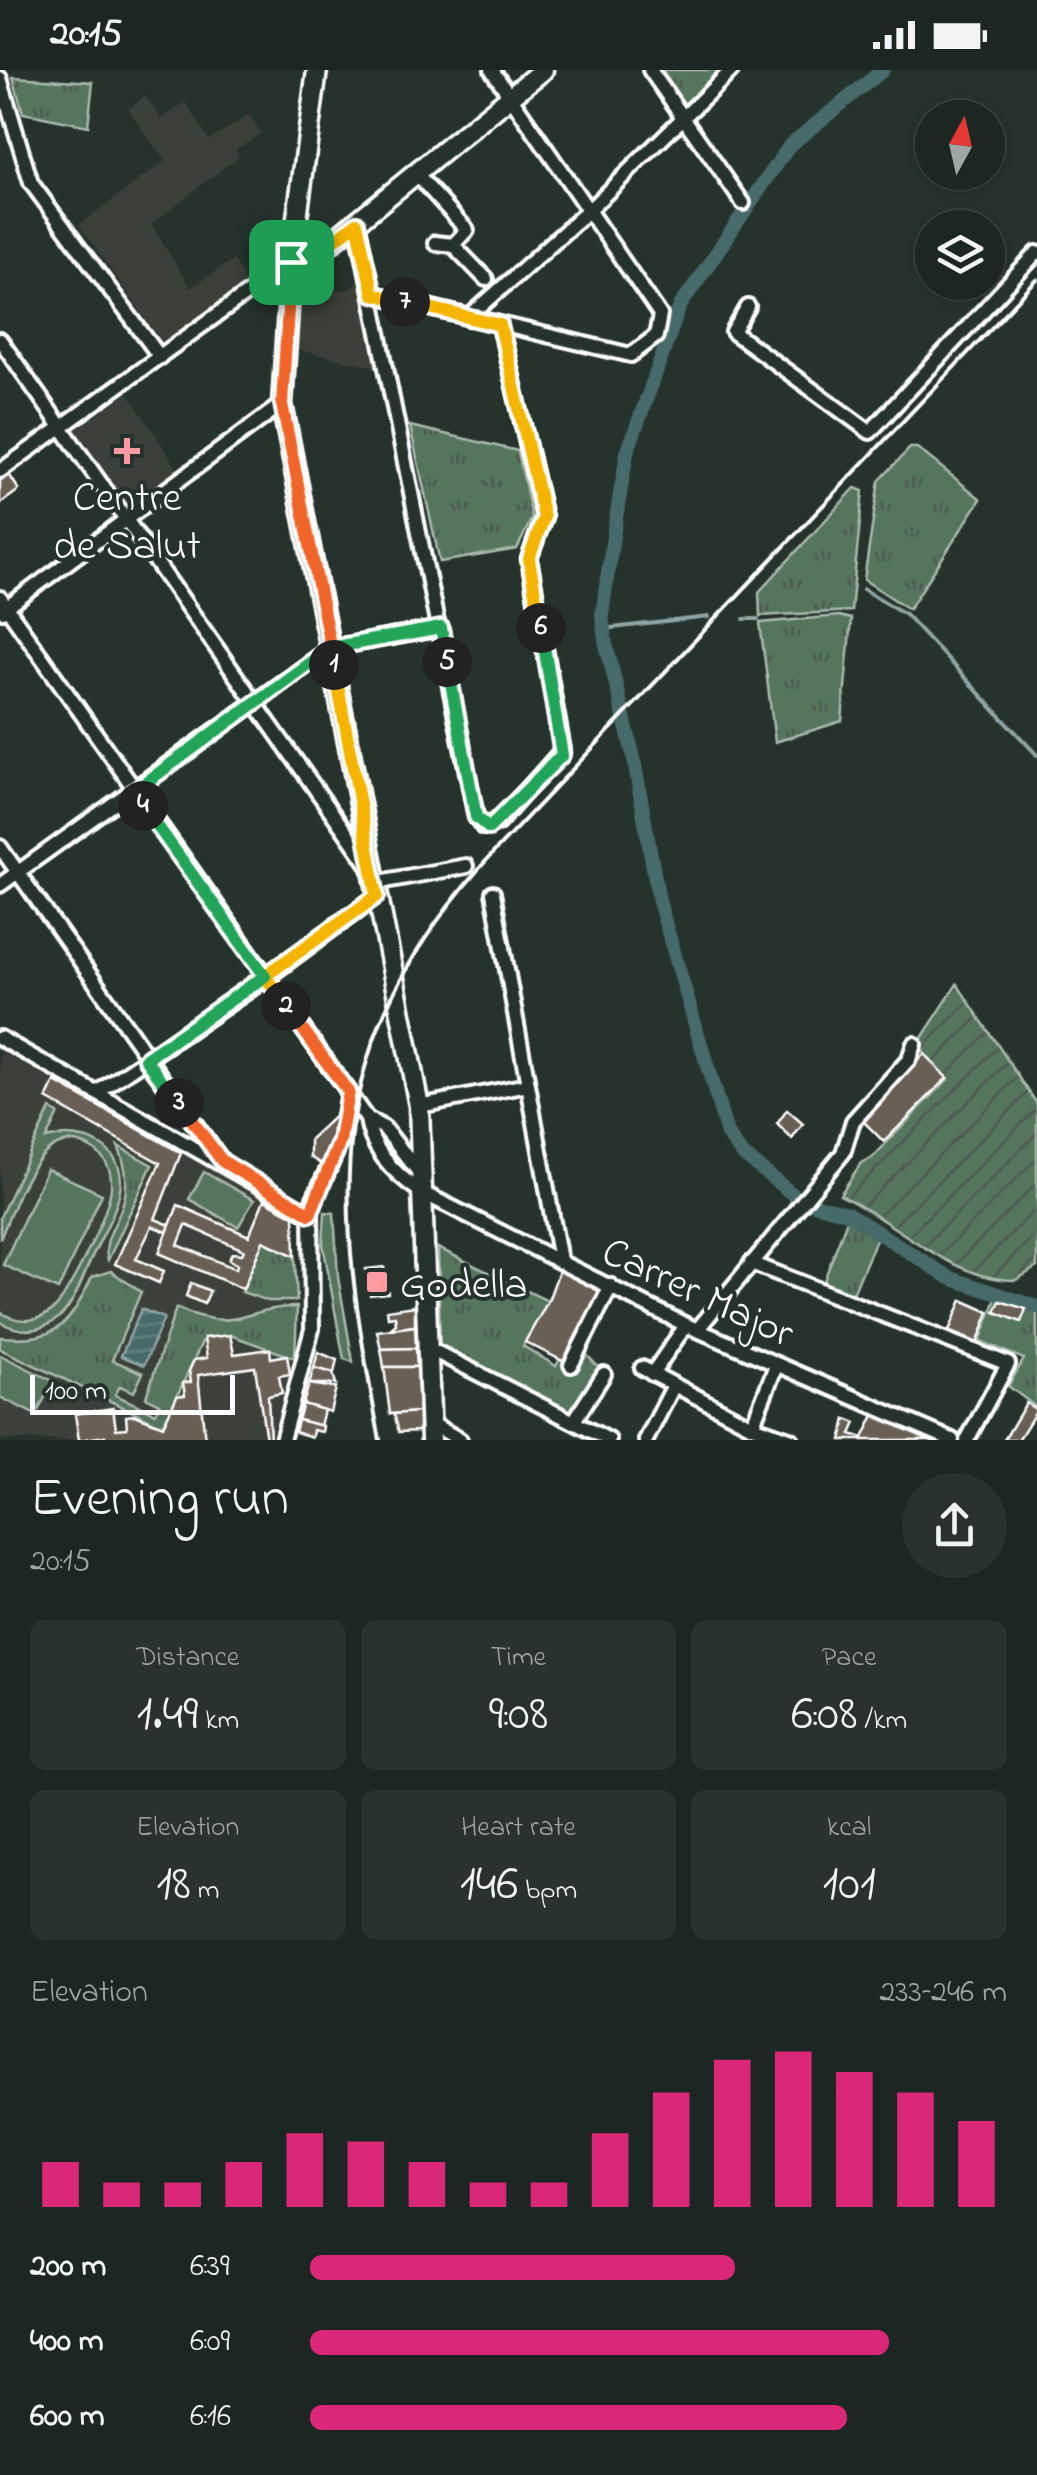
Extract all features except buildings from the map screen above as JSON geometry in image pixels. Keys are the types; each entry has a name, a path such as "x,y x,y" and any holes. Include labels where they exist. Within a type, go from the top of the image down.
{"street":[{"path":"317,70 291,262 282,404 419,1106 430,1431 460,1440"},
{"path":"373,294 631,355 656,336 660,315 492,70"},
{"path":"0,471 291,262 313,256 543,70"},
{"path":"650,70 743,203"},
{"path":"468,318 589,210 732,70"},
{"path":"0,78 31,183 160,357"},
{"path":"417,174 467,230 453,245"},
{"path":"357,223 476,817 483,828 498,823 562,755 529,559 544,517 500,325"},
{"path":"436,244 453,245 486,279"},
{"path":"748,307 733,332 870,432 1037,254"},
{"path":"0,340 374,883"},
{"path":"282,404 2,606 348,1092 368,1119 384,1128 421,1183"},
{"path":"0,885 330,648 441,628"},
{"path":"0,847 146,1059 222,1161"},
{"path":"98,1092 265,976 374,883 466,866"},
{"path":"493,893 560,1260"},
{"path":"0,1038 310,1214"},
{"path":"792,1440 752,1426 647,1371 751,1264 843,1153 853,1121 909,1059 914,1044"},
{"path":"419,1106 528,1085"},
{"path":"282,1440 312,1329 310,1214 340,1141 348,1092"},
{"name":"Carrer Major","path":"421,1183 692,1327 952,1440"},
{"path":"751,1264 1008,1364 967,1440"},
{"path":"571,1365 610,1286"},
{"path":"426,1347 609,1440"},
{"path":"752,1426 776,1366"},
{"path":"574,1422 604,1374"},
{"path":"646,1440 673,1387"}],"shaded area":[{"path":"145,96 162,119 186,102 209,140 249,115 261,133 236,149 239,156 151,224 190,288 233,260 247,282 163,343 79,225 165,161 128,109"},
{"path":"362,277 377,367 297,350 300,293 351,289"},
{"name":"Centre de Salut","path":"128,393 179,471 128,509 74,431"},
{"path":"0,1051 294,1216 299,1345 270,1440 0,1440"}],"green space":[{"path":"662,70 726,70 685,106"},
{"path":"13,77 93,82 88,126 23,113"},
{"path":"410,426 518,451 532,518 517,549 440,562"},
{"path":"910,448 917,448 981,499 909,609 864,580 879,481"},
{"path":"855,488 863,491 851,611 760,616 759,592"},
{"path":"839,616 851,619 842,721 775,742 760,623"},
{"path":"957,984 1037,1104 1037,1267 1016,1280 969,1271 840,1195 861,1163 872,1158 948,1079 924,1053 920,1041"},
{"path":"50,1109 58,1113 46,1139 75,1136 101,1145 118,1165 119,1195 69,1306 50,1324 22,1330 0,1322 0,1312 30,1320 57,1306 97,1230 111,1187 107,1164 96,1151 73,1142 57,1145 32,1170 0,1239 0,1217"},
{"path":"118,1146 152,1165 108,1260 106,1248 126,1185"},
{"path":"47,1169 102,1194 58,1290 3,1265"},
{"path":"204,1172 254,1200 238,1227 189,1199"},
{"path":"325,1212 334,1213 338,1277 353,1362 344,1359 341,1344 323,1244"},
{"path":"848,1217 877,1237 852,1296 823,1283"},
{"path":"263,1241 295,1256 297,1301 268,1301 242,1292"},
{"path":"438,1248 548,1301 523,1346 556,1366 560,1359 577,1368 585,1353 599,1368 569,1413 440,1347"},
{"path":"111,1271 141,1292 112,1360 143,1373 134,1392 120,1386 115,1395 155,1413 160,1404 146,1397 176,1308 228,1320 297,1307 295,1358 230,1335 204,1338 163,1426 0,1349 0,1337 36,1336 59,1327 76,1307 92,1277"},
{"path":"996,1299 1037,1312 1037,1408 1008,1386 1024,1359 980,1341"},
{"path":"0,1355 53,1381 36,1415 0,1397"}],"water":[{"path":"141,1309 164,1318 144,1365 121,1356"}],"waterway":[{"path":"796,1197 742,1154 727,1134 659,901 633,754 602,615 627,453 680,306 790,145 883,70"},
{"path":"863,589 905,614 1037,755"},
{"path":"603,629 709,617"},
{"path":"744,619 758,619"},
{"path":"807,1202 847,1213 950,1278 1037,1307"}],"railway":[{"path":"380,1440 353,1274 348,1199 353,1128 367,1060 394,992 436,923 494,852 1037,280"}],"place":[{"name":"Centre de Salut","path":"127,451"},
{"name":"Godella","path":"377,1282"}],"route":[{"path":"291,262 282,404 329,640 330,648 377,896 265,976 348,1092 340,1141 314,1196 310,1214 222,1161 146,1059 265,976 133,792 330,648 441,628 476,817 483,828 498,823 562,755 563,749 529,559 544,517 500,325 373,294 357,223 313,256 291,262"}]}
